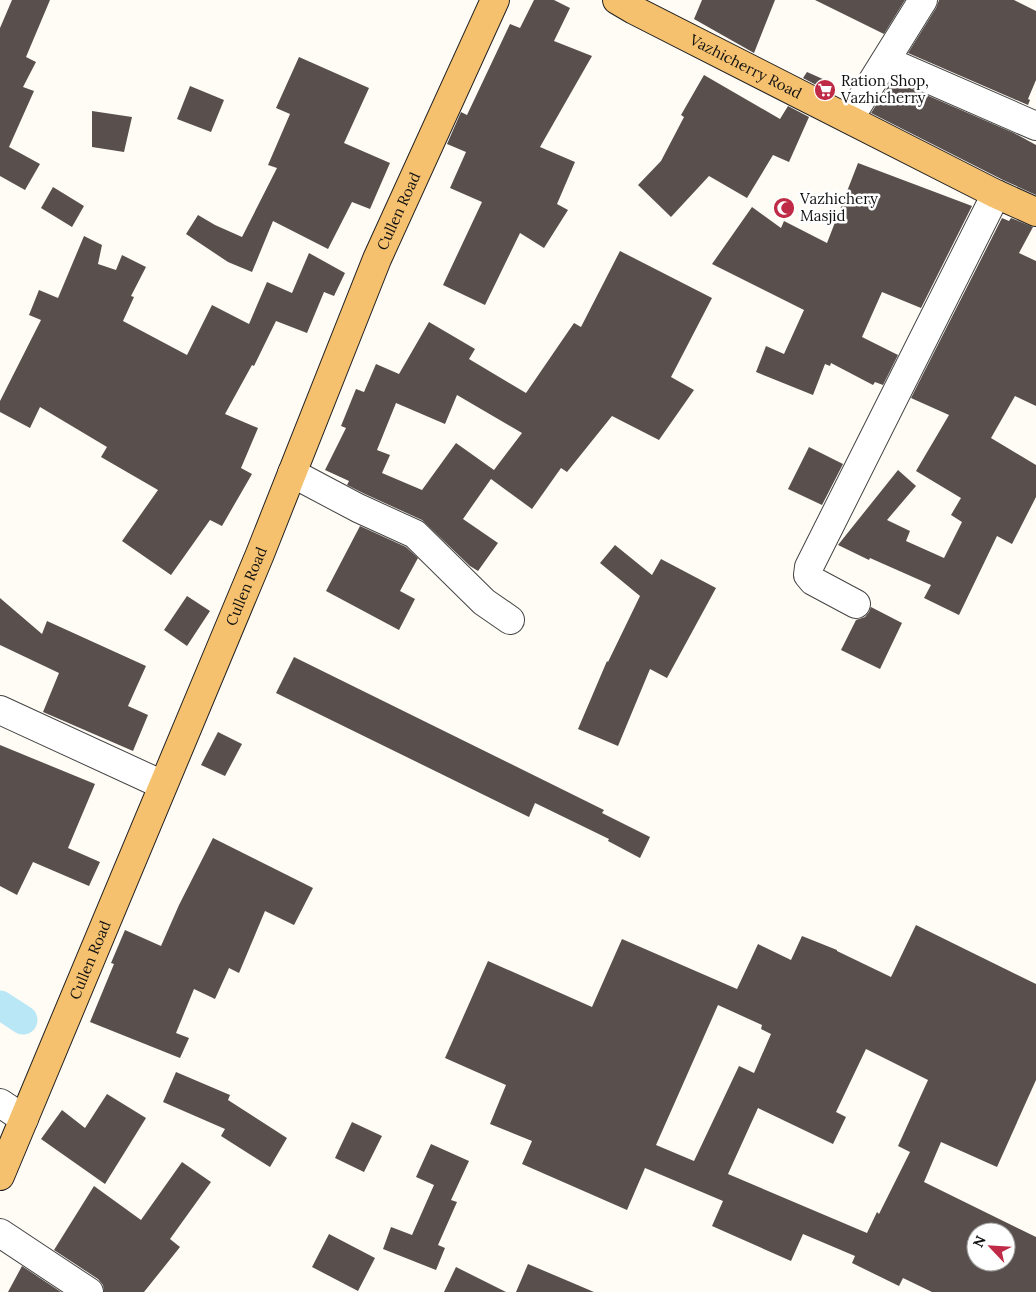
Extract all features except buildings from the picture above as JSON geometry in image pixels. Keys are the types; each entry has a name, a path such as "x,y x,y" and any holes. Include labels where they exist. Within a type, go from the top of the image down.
{"main road":[{"name":"Cullen Road","path":"0,1176 260,554 377,260 496,0"},
{"name":"Vazhicherry Road","path":"618,0 634,10 996,194 1036,212"}],"street":[{"path":"849,119 923,0"},
{"path":"886,61 1036,126"},
{"path":"856,604 813,581 808,575 809,567 996,194"},
{"path":"292,473 358,508 414,534 484,602 510,620"},
{"path":"0,710 163,785"},
{"path":"0,1103 24,1119"},
{"path":"0,1233 89,1292"}],"waterway":[{"path":"0,1005 23,1020"}],"place":[{"name":"Ration Shop, Vazhicherry","path":"825,90"},
{"name":"Vazhichery Masjid","path":"784,208"}]}
